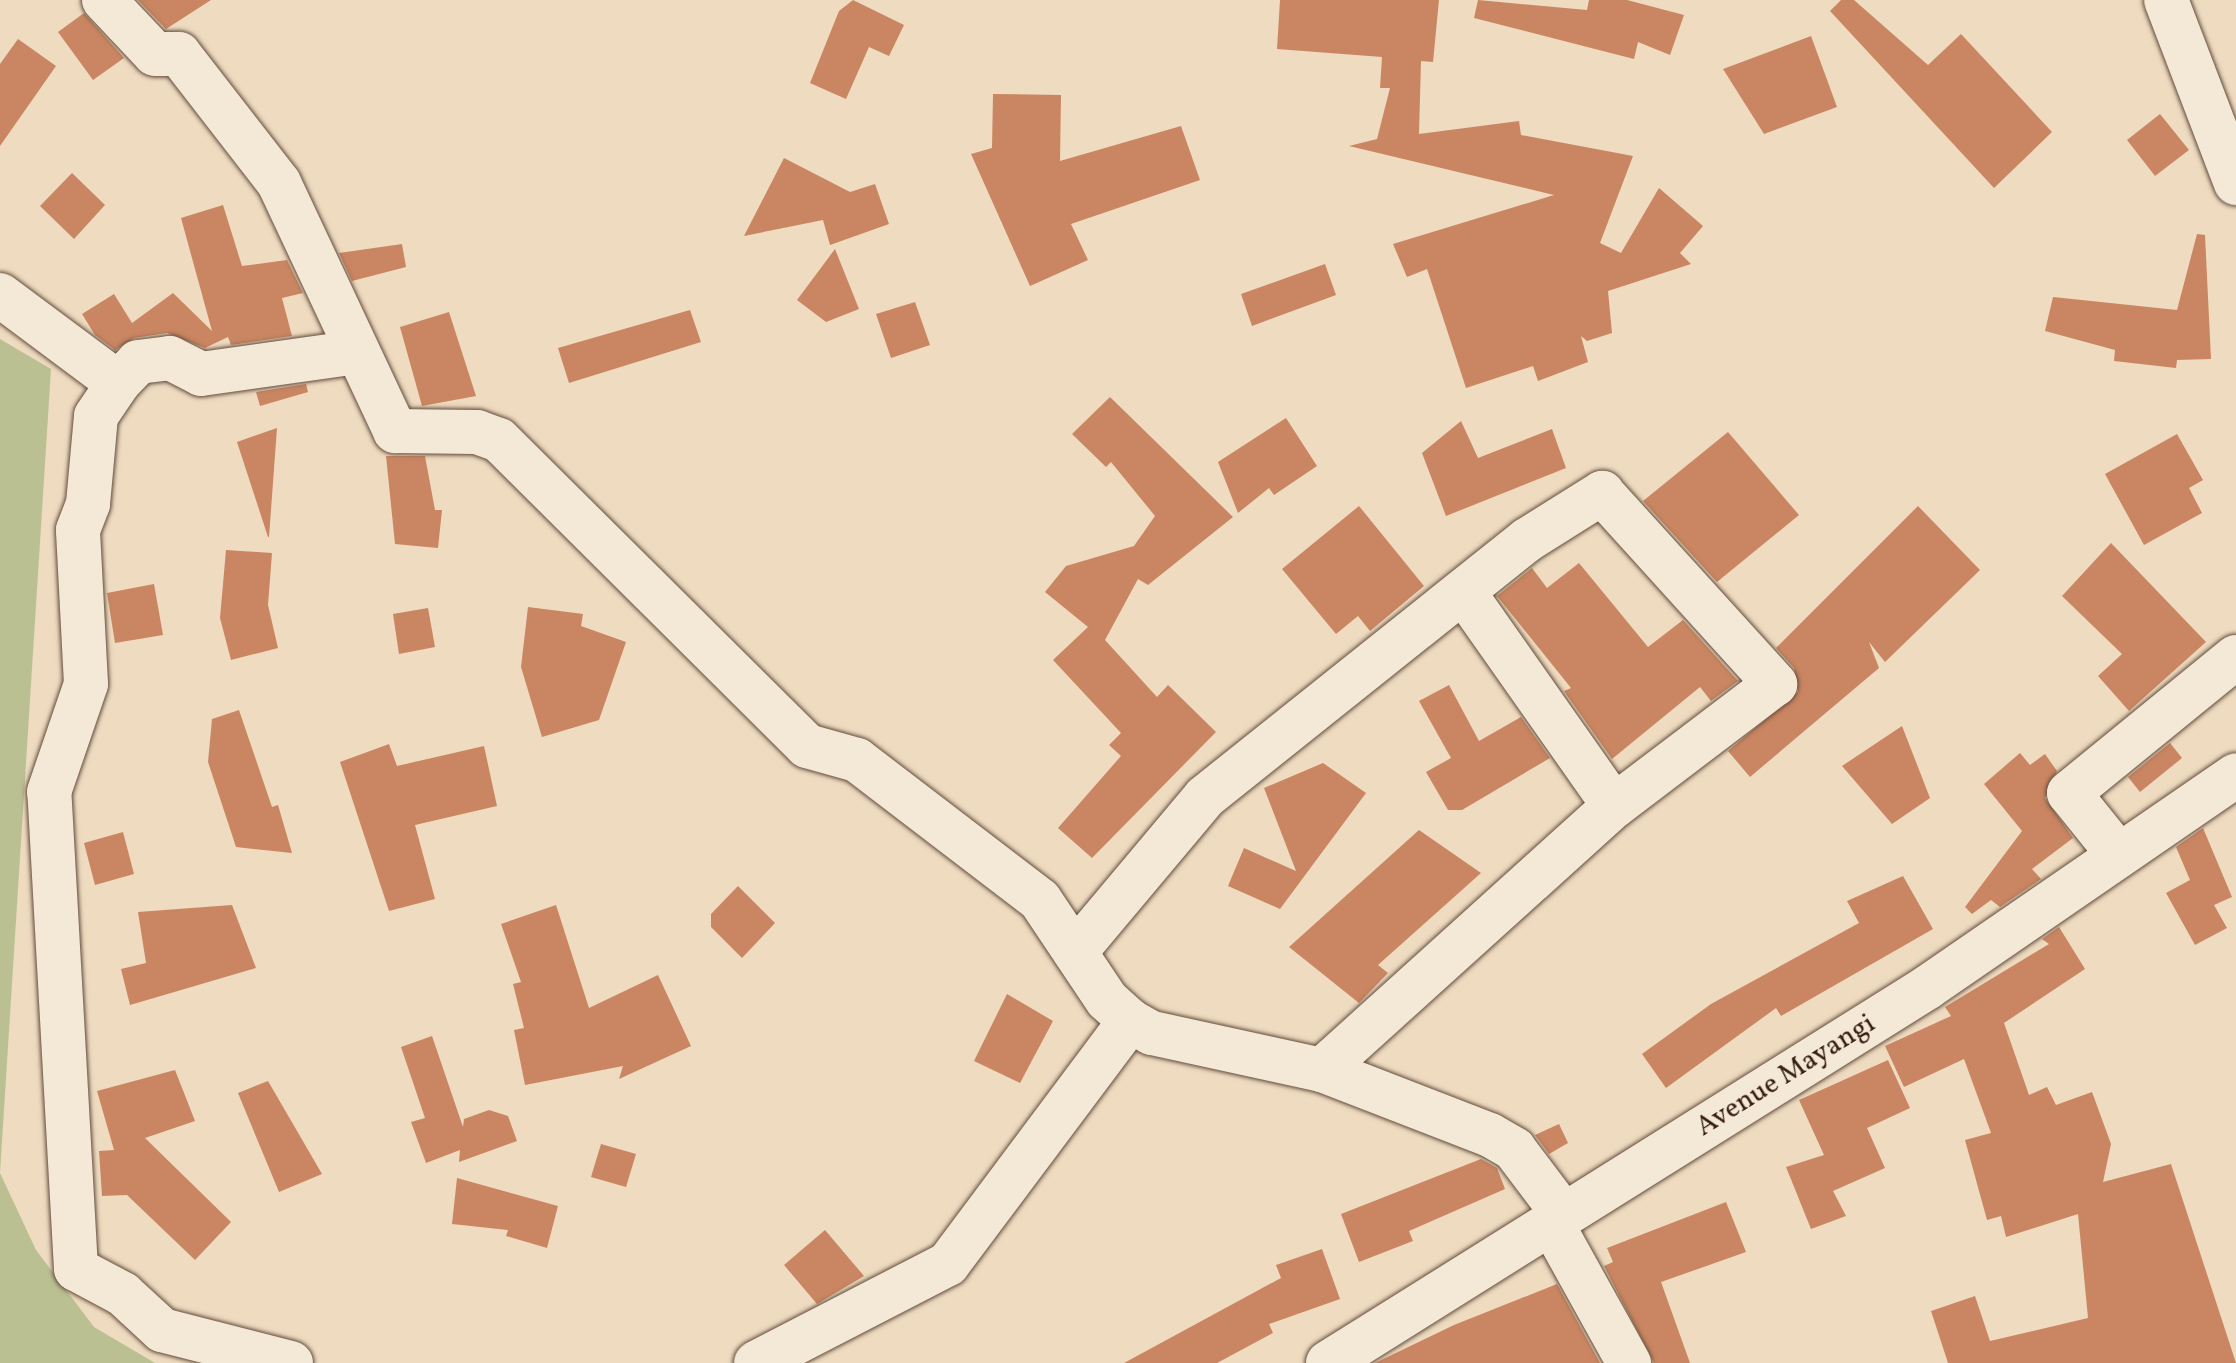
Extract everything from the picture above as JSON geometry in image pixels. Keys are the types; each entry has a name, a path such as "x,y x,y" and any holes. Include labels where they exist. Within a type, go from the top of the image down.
{"street":[{"path":"104,0 155,54 179,54 279,183 395,431 477,432 499,440 807,746 857,760 894,785 1040,900 1075,952 1130,1021 1152,1033 1322,1070 1514,1149 1558,1220 1629,1363"},
{"path":"2166,0 2236,183"},
{"path":"0,295 118,383"},
{"path":"291,1363 162,1330 123,1294 76,1269 49,792 86,684 78,530 96,416 118,383 138,362 170,358 201,374 357,352"},
{"path":"1075,952 1205,797 1465,594 1527,540 1602,493 1775,684 1614,806 1322,1070"},
{"path":"1465,594 1614,806"},
{"path":"2118,854 2069,793 2236,657"},
{"name":"Avenue Mayangi","path":"1328,1363 1928,987 2236,775"},
{"path":"756,1363 948,1264 1130,1021"}],"green space":[{"path":"0,339 51,369 0,1173"},
{"path":"0,1173 36,1250 94,1327 155,1363 0,1363"}],"building":[{"path":"138,0 211,0 166,29"},
{"path":"853,0 904,25 889,56 869,47 846,99 810,83 839,11"},
{"path":"1280,0 1439,0 1433,62 1421,61 1419,134 1519,121 1521,135 1633,156 1600,243 1621,253 1659,188 1703,226 1680,253 1691,264 1608,291 1612,333 1587,341 1581,336 1588,362 1538,381 1533,366 1466,388 1427,269 1407,277 1393,244 1554,195 1349,146 1377,139 1390,88 1380,88 1382,57 1277,49"},
{"path":"1478,0 1587,10 1589,0 1627,0 1684,15 1670,55 1638,42 1634,59 1474,18"},
{"path":"1841,0 1854,0 1928,65 1961,34 2052,132 1994,188 1830,11"},
{"path":"84,13 124,58 93,80 58,32"},
{"path":"1811,36 1837,107 1764,134 1723,69"},
{"path":"18,39 56,66 0,146 0,64"},
{"path":"993,94 1061,95 1060,161 1181,126 1200,180 1071,224 1088,260 1030,286 971,154 992,148"},
{"path":"2160,114 2189,150 2155,176 2127,140"},
{"path":"784,158 850,192 875,184 889,224 830,245 823,220 744,236"},
{"path":"72,173 105,205 74,239 40,206"},
{"path":"223,205 242,266 287,260 303,293 282,298 292,336 231,345 228,337 205,348 167,333 134,338 115,350 95,335 82,314 114,294 132,323 173,293 212,331 181,218"},
{"path":"2197,234 2205,235 2211,359 2177,360 2176,368 2114,361 2115,350 2045,331 2053,297 2177,310"},
{"path":"402,244 406,267 352,281 339,253"},
{"path":"835,249 859,309 826,322 797,300"},
{"path":"1325,264 1336,295 1252,326 1241,294"},
{"path":"915,302 930,345 891,358 876,314"},
{"path":"690,310 701,342 569,383 558,348"},
{"path":"449,312 476,396 422,406 400,327"},
{"path":"306,384 308,392 260,406 256,392"},
{"path":"1110,397 1233,517 1148,585 1138,579 1105,640 1157,697 1168,685 1216,732 1092,858 1058,828 1121,756 1109,745 1121,733 1053,660 1088,627 1045,592 1066,566 1134,546 1155,516 1111,462 1106,467 1072,434"},
{"path":"1286,418 1317,466 1274,495 1269,488 1238,513 1218,462"},
{"path":"1461,421 1478,458 1552,429 1566,468 1446,516 1422,453"},
{"path":"277,428 269,537 268,537 237,442"},
{"path":"1728,432 1799,515 1717,582 1643,501"},
{"path":"2177,434 2203,480 2189,488 2202,513 2144,545 2105,474"},
{"path":"386,456 425,456 435,510 442,510 438,548 395,544"},
{"path":"1359,506 1424,586 1370,631 1358,616 1336,634 1282,569"},
{"path":"1918,506 1980,570 1885,662 1869,642 1879,668 1750,777 1728,751 1798,692 1794,668 1776,648"},
{"path":"2111,543 2206,642 2129,711 2098,676 2122,654 2062,596"},
{"path":"226,550 272,553 268,605 278,648 231,660 220,618"},
{"path":"1579,563 1648,647 1683,620 1738,681 1711,701 1700,687 1612,759 1564,691 1571,688 1497,596 1532,568 1547,588"},
{"path":"154,584 163,635 115,643 107,593"},
{"path":"528,607 583,614 581,626 626,642 599,720 542,737 521,667"},
{"path":"428,608 435,647 399,654 393,614"},
{"path":"1449,685 1479,741 1521,717 1550,758 1462,810 1448,810 1426,772 1451,758 1419,701"},
{"path":"239,710 272,807 278,805 292,853 236,847 208,762 212,719"},
{"path":"1902,726 1930,798 1892,824 1842,766"},
{"path":"2170,743 2182,758 2140,792 2128,777"},
{"path":"389,744 397,766 484,746 497,806 415,825 435,899 389,911 340,762"},
{"path":"2020,753 2030,765 2045,754 2057,771 2045,798 2073,838 2032,869 2041,879 2000,907 1991,900 1972,914 1965,907 2022,831 1984,784"},
{"path":"1323,763 1366,793 1280,909 1228,886 1244,848 1296,871 1264,788"},
{"path":"2203,828 2232,897 2214,905 2227,928 2195,945 2166,893 2190,880 2176,847"},
{"path":"1419,830 1481,873 1378,965 1388,973 1359,1003 1289,947"},
{"path":"123,832 134,874 95,885 84,843"},
{"path":"1903,876 1933,929 1781,1016 1776,1008 1666,1088 1642,1054 1711,1004 1859,923 1847,901"},
{"path":"738,886 775,923 742,958 711,927 711,914"},
{"path":"232,905 256,968 130,1005 121,969 146,963 138,912"},
{"path":"556,905 589,1008 658,975 691,1046 619,1079 623,1066 525,1085 514,1030 524,1028 513,984 521,982 501,924"},
{"path":"2059,927 2085,969 2004,1023 2029,1095 2047,1087 2056,1105 2092,1092 2111,1144 2103,1182 2171,1164 2236,1363 1948,1363 1931,1311 1975,1296 1990,1341 2088,1318 2078,1214 2006,1237 2001,1216 1987,1220 1965,1140 1991,1133 1964,1059 1904,1087 1885,1046 1951,1016 1945,1007 2049,944 2042,939"},
{"path":"1007,994 1053,1021 1020,1083 974,1061"},
{"path":"432,1036 463,1127 464,1119 489,1110 508,1116 517,1141 459,1162 460,1150 426,1163 411,1122 425,1118 401,1047"},
{"path":"1888,1060 1910,1108 1867,1128 1885,1168 1833,1191 1846,1216 1811,1229 1786,1167 1824,1155 1799,1100"},
{"path":"175,1070 195,1121 145,1138 231,1222 195,1260 127,1195 102,1196 99,1151 114,1150 97,1091"},
{"path":"268,1081 322,1174 279,1192 238,1093"},
{"path":"1559,1124 1568,1143 1549,1154 1535,1135"},
{"path":"601,1144 636,1154 626,1187 591,1177"},
{"path":"1481,1159 1497,1168 1505,1189 1409,1231 1413,1241 1359,1262 1341,1214"},
{"path":"457,1178 558,1206 547,1248 506,1236 508,1230 452,1224"},
{"path":"1726,1202 1746,1252 1661,1282 1690,1363 1654,1363 1604,1266 1613,1262 1607,1248"},
{"path":"825,1230 864,1276 817,1304 784,1265"},
{"path":"1322,1249 1340,1299 1269,1324 1273,1333 1217,1363 1124,1363 1281,1278 1276,1265"},
{"path":"1557,1284 1600,1363 1375,1363 1454,1325"}]}
